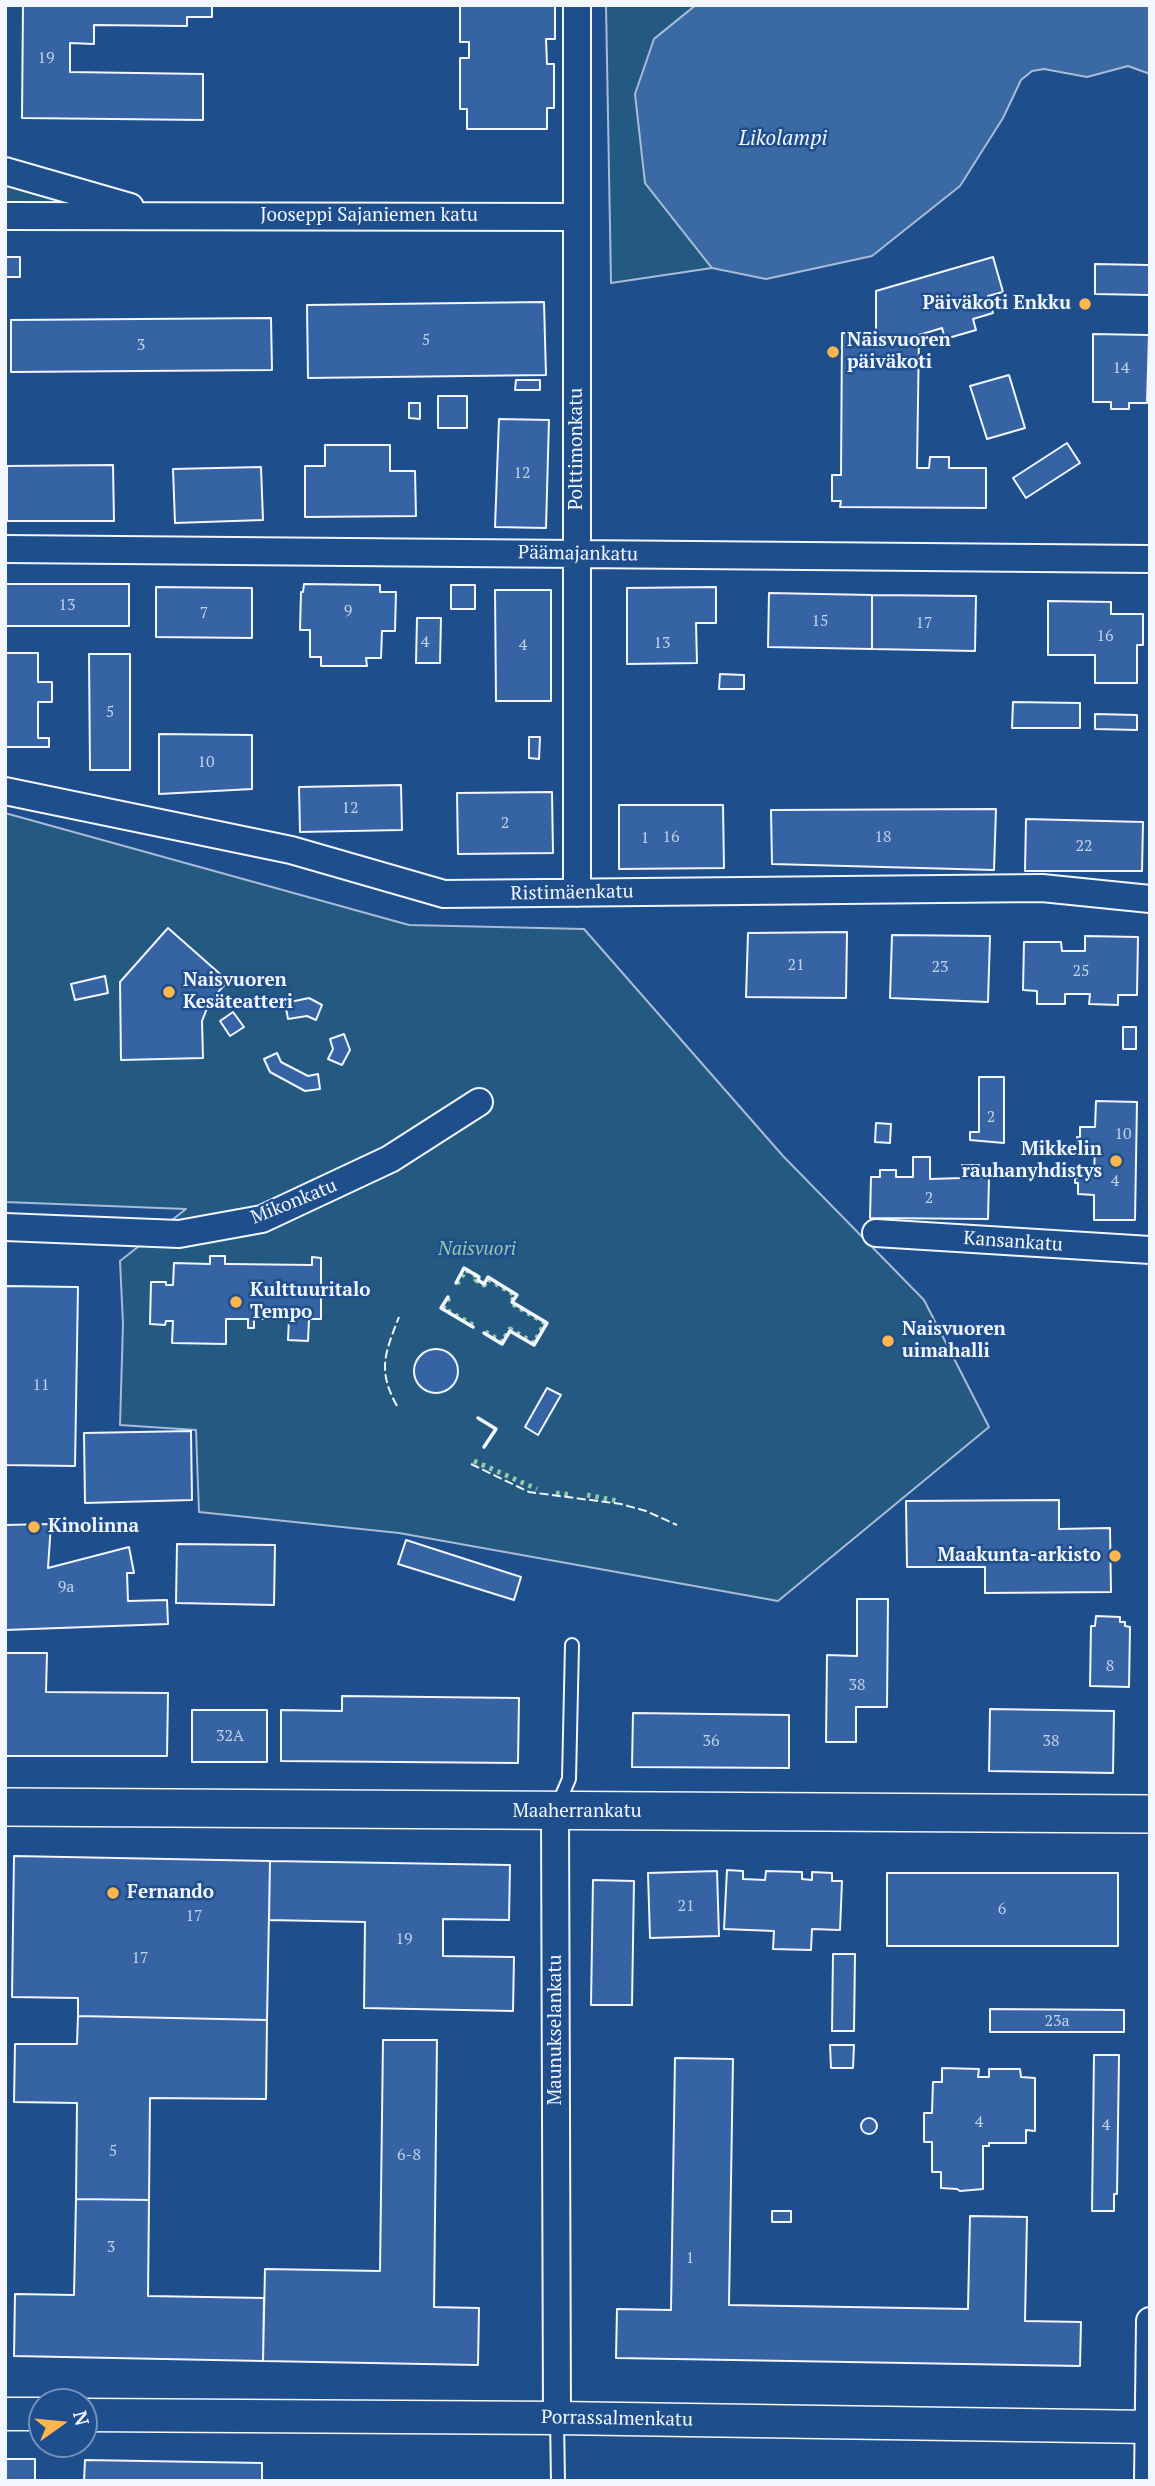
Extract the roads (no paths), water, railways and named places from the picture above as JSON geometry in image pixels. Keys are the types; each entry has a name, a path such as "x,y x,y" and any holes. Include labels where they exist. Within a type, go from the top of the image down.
{"main road":[{"name":"Maaherrankatu","path":"5,1807 1150,1814"}],"street":[{"name":"Polttimonkatu","path":"577,5 577,893"},
{"path":"5,172 162,216"},
{"name":"Jooseppi Sajaniemen katu","path":"5,216 576,217"},
{"name":"Päämajankatu","path":"5,550 1150,559"},
{"name":"Ristimäenkatu","path":"5,791 290,850 444,894 1042,888 1150,900"},
{"name":"Mikonkatu","path":"5,1227 179,1234 262,1219 390,1158 479,1102"},
{"name":"Kansankatu","path":"876,1233 1150,1250"},
{"name":"Maunukselankatu","path":"555,1811 557,2418"},
{"path":"1148,2481 1150,2321"},
{"path":"5,2414 28,2414"},
{"name":"Porrassalmenkatu","path":"98,2415 557,2418 1149,2427"}],"lane":[{"name":"Maunukselankatu","path":"555,1811 569,1779 572,1645"},
{"path":"557,2418 558,2481"}],"water":[{"name":"Likolampi","path":"696,5 1150,5 1150,74 1128,66 1087,77 1044,69 1032,71 1021,80 1003,118 960,186 872,256 766,279 712,268 645,183 635,94 654,39"}],"place":[{"name":"Päiväkoti Enkku","path":"1085,304"},
{"name":"Naisvuoren päiväkoti","path":"833,352"},
{"name":"Naisvuoren Kesäteatteri","path":"169,992"},
{"name":"Mikkelin rauhanyhdistys","path":"1116,1161"},
{"name":"Kulttuuritalo Tempo","path":"236,1302"},
{"name":"Naisvuoren uimahalli","path":"888,1341"},
{"name":"Kinolinna","path":"34,1527"},
{"name":"Maakunta-arkisto","path":"1115,1556"},
{"name":"Fernando","path":"113,1893"}],"park label":[{"name":"Naisvuori","path":"477,1250"}]}
